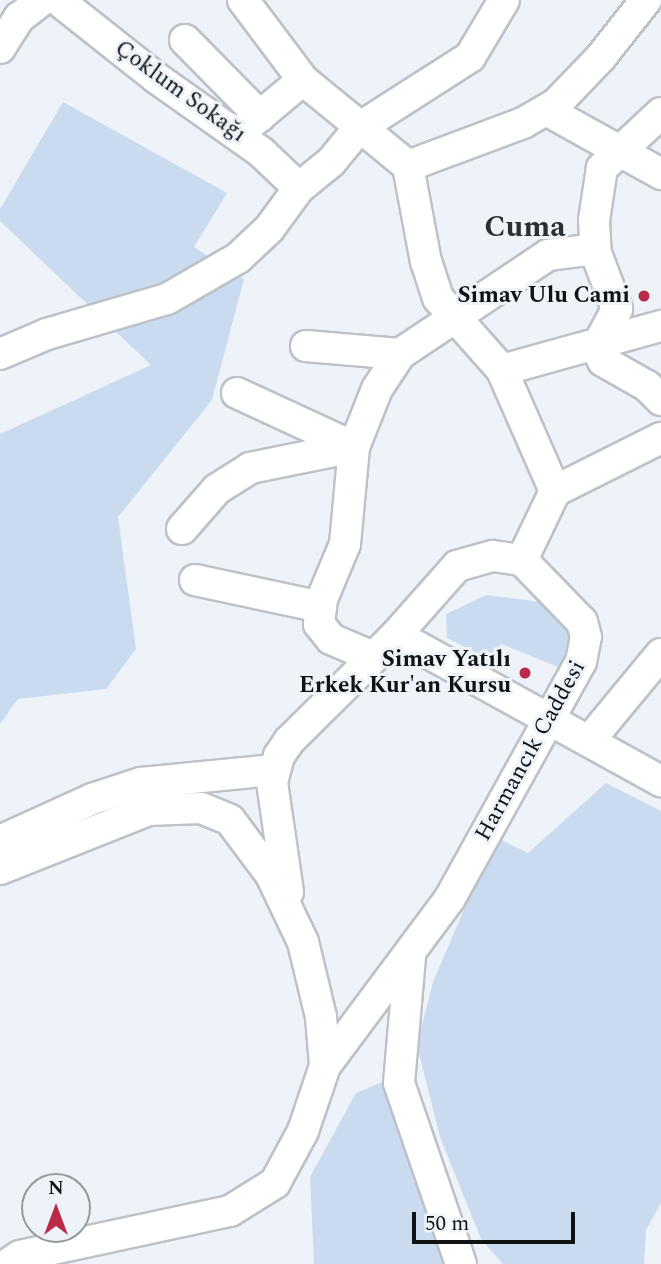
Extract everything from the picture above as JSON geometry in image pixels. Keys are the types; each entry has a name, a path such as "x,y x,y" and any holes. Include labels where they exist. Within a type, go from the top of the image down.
{"street":[{"name":"Çoklum Sokağı","path":"58,0 155,77 248,125 299,188"},
{"path":"243,0 303,80 408,166 426,262 451,317 502,370 555,491"},
{"path":"0,354 47,334 142,308 198,284 258,241 299,188 331,162 359,128 470,57 503,0"},
{"path":"408,166 546,110 583,78 646,0"},
{"path":"185,40 248,125 303,80"},
{"path":"546,110 621,149 661,174"},
{"path":"661,113 609,159 597,180 595,249 617,309 599,343 603,360 647,386 661,400"},
{"path":"373,657 323,631 321,607 345,544 354,447 373,398 400,354 451,317 548,255 595,249"},
{"path":"502,370 661,326"},
{"path":"306,346 400,354"},
{"path":"237,393 354,447"},
{"path":"8,1264 20,1256 230,1211 275,1184 303,1131 325,1066 312,974 291,913 273,800 274,770 289,741 396,635 457,566 493,556 522,560 555,491 661,438"},
{"path":"182,529 217,489 242,472 276,461 354,447"},
{"name":"Harmancık Caddesi","path":"325,1066 411,954 450,898 581,662 586,637 572,609 522,560"},
{"path":"195,580 321,607"},
{"path":"396,635 661,781"},
{"path":"589,741 661,654"},
{"path":"0,841 92,799 141,783 274,770"},
{"path":"0,869 129,815 166,806 201,808 230,820 244,835 291,913"},
{"path":"411,954 399,1083 461,1264"}],"shaded area":[{"path":"63,102 227,193 194,247 244,279 212,400 118,517 136,649 106,689 18,699 0,724 0,434 151,365 0,221 0,209"},
{"path":"486,595 541,602 574,630 575,652 558,667 501,644 490,660 447,638 446,614"},
{"path":"606,783 661,811 661,1203 646,1230 644,1264 503,1264 481,1239 440,1137 417,1045 433,982 495,837 528,853"},
{"path":"385,1081 449,1264 314,1264 310,1177 356,1093"}],"place":[{"name":"Simav Ulu Cami","path":"644,296"},
{"name":"Simav Yatılı Erkek Kur'an Kursu","path":"525,673"}],"district":[{"name":"Cuma","path":"525,227"}]}
